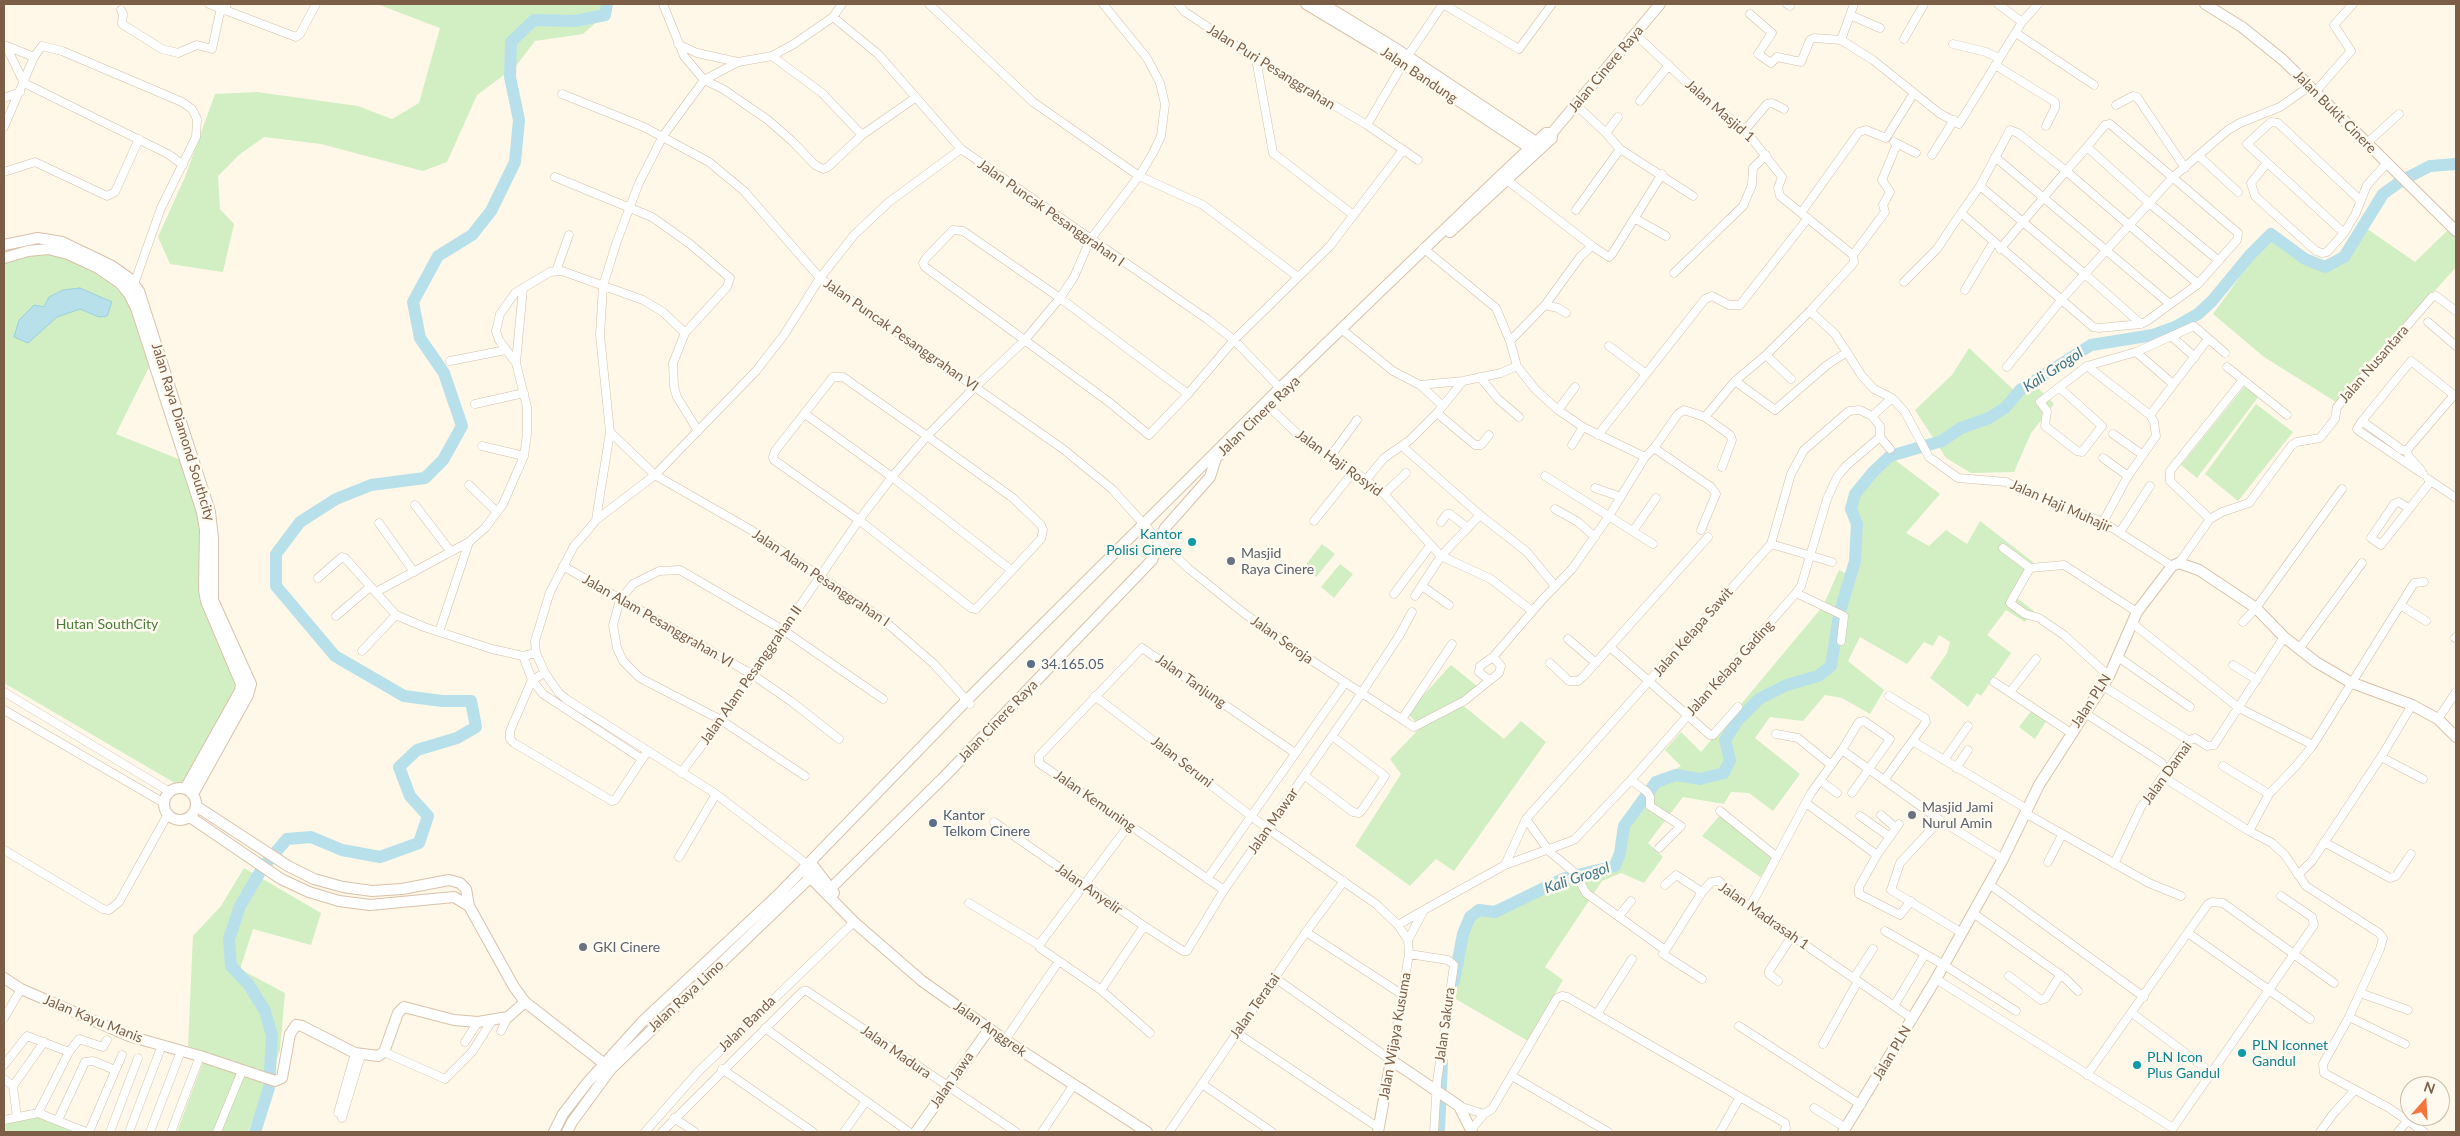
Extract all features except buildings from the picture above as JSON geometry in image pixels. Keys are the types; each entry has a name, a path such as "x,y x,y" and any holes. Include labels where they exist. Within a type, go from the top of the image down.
{"street":[{"path":"209,4 226,7 296,37 300,34 316,4"},
{"path":"663,4 678,44 691,67 704,80 723,88 768,120 815,165 823,168 828,167 862,135 916,98"},
{"path":"596,520 610,432 600,335 603,286 629,206 663,136 704,80 738,62 772,56 794,44 833,17 842,4"},
{"path":"929,4 1033,102 1139,176 1202,206 1298,277"},
{"name":"Jalan Alam Pesanggrahan II","path":"681,773 753,675 859,520 892,477 927,436 1024,341 1060,298 1074,277 1090,240 1139,176 1161,136 1165,104 1160,82 1147,58 1103,4"},
{"name":"Jalan Puri Pesanggrahan","path":"1178,4 1185,12 1256,59 1367,126 1418,160"},
{"name":"Jalan Bandung","path":"1306,4 1405,61"},
{"name":"Jalan Bandung","path":"1323,4 1405,61 1533,145"},
{"path":"1367,126 1405,61 1443,4 1517,49 1522,47 1549,5"},
{"name":"Jalan Cinere Raya","path":"807,866 871,800 880,796 969,702 1282,390 1503,178 1552,138 1552,133 1660,4"},
{"path":"1841,40 1854,4"},
{"path":"1904,39 1924,4"},
{"path":"1998,4 2022,22"},
{"path":"1750,14 1772,33 1758,54 1771,64 1777,57 1801,62 1810,40 1814,38 1841,40 1873,60 1939,113 1959,124 2022,22 2038,4"},
{"name":"Jalan Bukit Cinere","path":"2205,4 2242,27 2313,88 2414,192 2456,231"},
{"path":"2007,367 2062,299 2086,275 2173,177 2228,130 2240,123 2280,107 2313,88 2352,52 2334,25 2353,4"},
{"path":"122,10 122,24 162,49 178,53 197,46 212,49 220,12 226,7"},
{"path":"1850,15 1880,28"},
{"name":"Jalan Puncak Pesanggrahan I","path":"833,17 878,54 961,149 1234,340 1282,390"},
{"path":"2016,33 2094,85"},
{"name":"Jalan Masjid 1","path":"1635,34 1700,95 1745,130 1782,177 1778,188 1780,196 1853,255"},
{"path":"678,44 697,53 738,62"},
{"path":"1953,44 1986,52 2000,58"},
{"path":"5,46 34,57"},
{"path":"5,46 24,83 139,139 168,154 183,165"},
{"path":"4,127 34,57 42,46 48,46 187,105 195,114 197,128 192,147 162,208 132,289"},
{"path":"772,56 822,93 862,135"},
{"path":"1256,59 1273,154 1352,214"},
{"path":"1640,101 1669,65"},
{"path":"1995,65 2055,102 2056,108 2046,126"},
{"path":"4,98 20,92"},
{"path":"1886,138 1914,93"},
{"name":"Jalan Puncak Pesanggrahan VI","path":"562,94 663,136 709,162 744,192 820,278 1062,449 1112,489 1160,542"},
{"path":"2116,105 2133,96 2137,97 2185,168"},
{"path":"1745,130 1767,104 1784,109"},
{"path":"1576,105 1620,149 1662,174 1693,196"},
{"path":"2368,143 2399,114"},
{"path":"1606,133 1618,117"},
{"path":"1932,155 1954,120"},
{"path":"2344,233 2247,144 2274,122 2360,200"},
{"path":"1962,214 2000,249 2096,328 2141,324 2155,317 2198,284 2237,240 2238,233 2110,124 2105,125 2000,249"},
{"path":"1801,213 1859,132 1866,130 1916,153"},
{"path":"1904,282 1937,248 1962,214 1980,186 2008,131 2013,130 2066,171 2198,284"},
{"name":"Jalan Cinere Raya","path":"1503,178 1546,133 1552,133"},
{"path":"4,172 35,162 107,196 115,192 139,139"},
{"path":"1705,416 1735,381 1810,311 1852,266 1854,262 1853,255 1885,212 1883,205 1890,192 1882,180 1897,144"},
{"path":"2087,147 2149,203 2219,261"},
{"path":"807,866 716,794 566,699 559,693 545,673 536,654 535,641 541,617 563,566 574,546 596,520 655,476 772,352 820,278 854,235 889,202 961,149"},
{"path":"1576,210 1620,149"},
{"path":"1188,394 1060,298 963,232 953,230 923,263 925,267 1024,341 1109,402 1148,435 1188,394 1234,340 1330,246 1352,214 1403,150"},
{"path":"1674,273 1742,206 1752,185 1753,168 1766,155"},
{"path":"2199,156 2238,192"},
{"path":"1995,157 2170,304"},
{"path":"2267,163 2251,183 2255,196 2316,251 2322,254 2327,252 2344,233 2355,215 2367,185 2387,163"},
{"path":"1503,178 1609,257 1662,174"},
{"path":"555,177 629,206 668,226 730,278 728,287 685,333 674,363 674,387 681,406 698,431"},
{"path":"1980,186 2141,324"},
{"path":"1634,218 1666,236"},
{"path":"1598,435 1644,373 1708,296 1712,296 1729,305 1743,302 1808,218"},
{"path":"556,271 569,235"},
{"name":"Jalan Raya Diamond Southcity","path":"4,246 38,238 62,242 112,266 132,289"},
{"path":"1966,290 1993,243"},
{"path":"1510,340 1545,305 1580,257 1592,246"},
{"name":"Jalan Raya Diamond Southcity","path":"4,258 34,250 57,250 98,268 120,283 139,291 210,512 213,538 213,600 251,684 248,695 189,792"},
{"path":"1426,250 1496,308 1510,340 1517,366 1535,390 1558,410 1583,427 1644,457"},
{"name":"Jalan Cinere Raya","path":"1282,390 1345,332 1426,250"},
{"path":"516,363 506,350 496,331 500,314 508,299 544,274 556,271 603,286 652,305 685,333"},
{"path":"336,616 373,590 414,572 469,542 497,512 513,484 524,456 528,418 516,363 523,288"},
{"name":"Jalan Nusantara","path":"2210,520 2222,512 2249,502 2292,445 2320,438 2335,419 2337,406 2432,296 2436,296 2456,311"},
{"path":"1545,305 1566,313"},
{"name":"Jalan Haji Muhajir","path":"1810,311 1835,334 1862,376 1874,389 1892,398 1905,412 1929,457 1958,478 2006,482 2032,495 2103,522 2175,564"},
{"path":"2428,322 2456,346"},
{"path":"2060,388 2102,426 2082,452 2077,451 2044,423 2047,411 2040,404 2040,401 2060,388 2087,366 2136,352 2196,326 2225,354"},
{"path":"1345,332 1393,371 1420,385 1444,406"},
{"path":"2171,336 2195,357"},
{"path":"2150,414 2208,339"},
{"path":"1609,346 1644,373"},
{"path":"450,361 506,350"},
{"path":"1735,381 1775,410 1827,365 1847,352"},
{"path":"2136,352 2173,384"},
{"path":"1766,354 1791,379"},
{"path":"2357,429 2362,420 2411,361 2455,394 2404,450 2395,455"},
{"path":"1420,385 1464,381 1517,366"},
{"path":"2087,366 2150,414 2154,422 2156,436 2128,476 2103,522"},
{"path":"2227,367 2287,415"},
{"path":"843,376 1013,498 1041,526 1043,530 1041,539 976,609 971,608 859,520 772,457 805,414 830,379 843,376"},
{"path":"1480,377 1498,399 1519,417"},
{"path":"2243,380 2170,471 2170,481 2210,520 2175,564 2199,570 2256,608 2298,649 2350,682 2412,706 2438,719 2456,736"},
{"path":"1366,480 1384,458 1402,446 1444,406 1464,381"},
{"path":"1558,410 1575,387"},
{"path":"475,404 524,393"},
{"path":"1890,449 1880,437 1880,426 1872,416 1892,398"},
{"name":"Jalan Cinere Raya","path":"829,890 945,776 1152,560 1166,528 1210,477 1216,458 1267,405"},
{"name":"Jalan Haji Rosyid","path":"1267,405 1307,443 1354,471 1384,494 1441,556 1491,579 1532,611"},
{"path":"1493,657 1501,668 1489,680 1478,670 1493,657 1532,611 1572,569 1609,516 1644,457 1654,448 1678,414 1684,410 1705,416 1730,435 1732,440 1722,466"},
{"name":"Jalan Kelapa Sawit","path":"1505,865 1526,819 1771,544 1791,474 1804,450 1849,411 1860,410 1872,416"},
{"path":"1437,413 1475,445 1481,445 1489,436"},
{"path":"805,414 892,477 1011,570"},
{"path":"1330,457 1357,420"},
{"path":"2362,420 2404,450 2431,482 2456,498"},
{"path":"2350,424 2423,474"},
{"path":"1572,445 1583,427"},
{"name":"Jalan Alam Pesanggrahan I","path":"610,432 655,476 751,530 851,596 908,639 969,702"},
{"path":"2113,434 2143,455"},
{"name":"Jalan Kelapa Gading","path":"1398,925 1505,865 1549,851 1574,840 1631,780 1796,593 1801,586 1826,499 1837,477 1846,466 1880,437"},
{"path":"482,446 524,456"},
{"path":"1402,446 1480,515 1527,552 1555,586"},
{"path":"1654,448 1711,487 1716,494 1700,530"},
{"path":"2103,458 2128,476"},
{"path":"1314,521 1354,471"},
{"path":"1384,494 1406,473"},
{"path":"1545,476 1653,544"},
{"path":"2408,508 2399,502 2394,504 2371,538 2381,545 2408,508 2431,482"},
{"path":"470,485 497,512"},
{"path":"2120,532 2150,486"},
{"path":"1595,488 1621,497"},
{"path":"2243,622 2256,608 2342,489"},
{"path":"1633,531 1656,498"},
{"path":"414,505 451,552"},
{"path":"1555,509 1578,522 1595,537"},
{"path":"1441,522 1447,514 1450,514 1468,528"},
{"path":"1415,596 1441,556 1480,515"},
{"path":"379,523 414,572"},
{"path":"1550,663 1569,681 1574,682 1584,677 1708,537"},
{"path":"439,632 469,542"},
{"name":"Jalan Seroja","path":"1160,542 1189,569 1245,614 1345,683 1414,727 1464,701 1489,680"},
{"path":"1771,544 1832,562"},
{"path":"1394,594 1430,546"},
{"path":"2003,548 2030,568 2064,566 2137,612"},
{"path":"318,578 344,557 396,615 469,643 523,656 536,654"},
{"path":"2298,649 2362,563"},
{"name":"Jalan PLN","path":"1845,1130 1913,1019 1962,933 2003,859 2039,785 2070,733 2109,676 2137,612 2175,564"},
{"name":"Jalan Alam Pesanggrahan VI","path":"563,566 753,675 792,702 839,739"},
{"path":"2030,568 2010,603 2025,614 2039,618 2064,634 2109,676"},
{"path":"804,776 721,720 640,678 623,661 616,648 614,631 620,600 633,584 659,571 680,570 783,630 883,699"},
{"path":"2249,831 2269,794 2296,766 2312,745 2414,583 2424,582"},
{"path":"1422,586 1449,605"},
{"path":"1796,593 1844,616 1841,641"},
{"path":"2400,605 2426,621"},
{"name":"Jalan Mawar","path":"1187,951 1224,890 1305,776 1399,636 1412,612"},
{"path":"362,651 396,615"},
{"path":"2132,623 2239,708 2312,745"},
{"name":"Jalan Damai","path":"2114,864 2142,807 2188,740 2194,738 2207,746 2214,745 2284,637"},
{"path":"1568,639 1596,663"},
{"path":"1402,719 1452,644"},
{"path":"1610,647 1710,735 1713,735 1738,707"},
{"name":"Jalan Tanjung","path":"1095,696 1139,650 1144,648 1296,753"},
{"path":"523,656 532,680 551,701 642,759"},
{"path":"2118,657 2190,707"},
{"path":"2010,692 2036,659"},
{"path":"2233,665 2257,680"},
{"path":"545,673 532,680 510,731 510,739 514,743 612,801 615,800 647,752"},
{"path":"1994,682 2070,733"},
{"name":"Jalan Mawar","path":"1207,879 1250,815 1345,683"},
{"path":"2102,686 2188,740"},
{"path":"4,692 170,792 189,792 196,806 288,866 314,879 343,888 372,891 449,880 460,883 466,889 469,906 514,987 525,1002 608,1066"},
{"path":"2438,719 2456,692"},
{"name":"Jalan Seruni","path":"1095,696 1268,829 1383,910 1398,925 1408,940"},
{"name":"Jalan Kemuning","path":"1095,696 1039,756 1039,763 1224,890"},
{"path":"1885,779 1914,742 1926,723 1925,718 1890,696"},
{"path":"2298,875 2312,861 2412,706"},
{"path":"4,710 164,803 168,814 179,820 190,816 196,806"},
{"path":"2085,713 2162,763"},
{"path":"1750,907 1806,803 1861,721 1890,739 1852,793"},
{"path":"1944,760 1968,726"},
{"path":"1776,734 1798,738 1831,765"},
{"path":"1305,776 1353,812 1359,813 1385,776 1332,736"},
{"path":"1914,742 2062,835 2149,884 2181,896"},
{"path":"1842,750 1940,820 2003,859"},
{"path":"1956,768 1968,750"},
{"path":"2381,756 2422,779"},
{"path":"2223,766 2269,794"},
{"path":"2163,776 2272,844 2285,855 2306,886 2379,933 2383,938 2360,993 2323,1064 2324,1073 2400,1115"},
{"path":"1631,780 1648,795 1650,806 1681,826 1659,848"},
{"path":"1821,781 1837,793"},
{"path":"164,803 170,792"},
{"path":"679,857 716,794"},
{"path":"1806,803 1877,855"},
{"path":"1720,811 1777,857"},
{"path":"4,850 103,909 109,910 119,902 168,814"},
{"path":"1881,815 1897,826 1877,855 1859,887 1859,894 1900,915 1911,901"},
{"path":"190,816 295,886 339,901 370,905 457,898 469,906"},
{"path":"1860,816 1890,837"},
{"path":"1526,819 1549,851 1575,873 1586,893 1702,979"},
{"path":"1940,820 1900,862 1891,890 1962,933"},
{"name":"Jalan Anyelir","path":"994,822 1144,926 1183,951 1187,951"},
{"path":"1039,945 1129,825"},
{"path":"2048,862 2062,835"},
{"path":"2324,842 2390,878 2396,876 2411,854"},
{"name":"Jalan Anggrek","path":"807,866 854,922 922,981 1005,1040 1146,1132"},
{"name":"Jalan Raya Limo","path":"567,1132 608,1066 642,1022 807,866"},
{"name":"Jalan Raya Limo","path":"554,1132 564,1114 608,1066 814,875"},
{"path":"1665,885 1676,875 1702,892"},
{"name":"Jalan Teratai","path":"1169,1132 1306,932 1344,881"},
{"name":"Jalan Madrasah 1","path":"1664,952 1702,892 1711,882 1718,881 1750,907 1913,1019"},
{"path":"1989,884 2144,997"},
{"path":"1936,979 2172,1128 2270,991 2314,925 2314,919 2280,896"},
{"path":"1619,916 1631,901"},
{"path":"2087,1075 2208,904 2218,902 2334,983"},
{"path":"969,903 1039,945 1040,948 1101,990 1150,1032"},
{"path":"1408,940 1424,910"},
{"path":"1973,913 2060,975 2078,991"},
{"name":"Jalan Banda","path":"645,1132 698,1072 854,922"},
{"path":"1101,990 1144,926"},
{"path":"1886,931 2016,1011"},
{"path":"1306,932 1402,995"},
{"path":"2188,933 2310,1019"},
{"path":"1778,981 1769,972 1792,936"},
{"name":"Jalan Wijaya Kusuma","path":"1378,1130 1409,954 1408,940"},
{"path":"1823,1044 1873,949"},
{"name":"Jalan Sakura","path":"1409,954 1448,960 1454,965 1434,1132"},
{"path":"1894,1006 1925,954"},
{"path":"1597,1014 1632,960"},
{"path":"1005,1040 1059,961"},
{"path":"2009,976 2041,1000 2046,998 2060,975"},
{"name":"Jalan Kayu Manis","path":"4,978 21,989 120,1033 200,1056 275,1081 282,1078 290,1034 296,1025 302,1026 358,1054"},
{"path":"1275,978 1459,1106 1484,1114"},
{"path":"4,1018 21,989"},
{"name":"Jalan Madura","path":"765,1028 801,991 807,991 1016,1132"},
{"path":"2360,993 2408,1010"},
{"path":"1459,1106 1472,1131 1484,1114 1492,1109 1557,998 1567,997 1784,1123 1786,1128 1784,1132"},
{"path":"501,1031 508,1017 525,1002"},
{"path":"340,1115 358,1054 378,1056 384,1052 398,1013 404,1007 454,1020 478,1022 508,1017"},
{"path":"2132,1013 2212,1073"},
{"path":"2349,1016 2405,1044"},
{"path":"384,1052 445,1079 472,1052 493,1019"},
{"path":"465,1042 478,1022"},
{"path":"1739,1026 1861,1105"},
{"path":"662,1132 722,1069 765,1028 909,1132"},
{"name":"Jalan Jawa","path":"916,1132 989,1029"},
{"path":"1237,1033 1378,1130"},
{"path":"4,1064 27,1036 69,1052"},
{"path":"38,1113 69,1052 80,1039 103,1047 107,1040"},
{"path":"17,1117 13,1086 44,1042"},
{"path":"129,1132 162,1045"},
{"path":"150,1132 182,1051"},
{"path":"4,1120 38,1113 87,1132 122,1054"},
{"path":"171,1132 200,1056"},
{"path":"110,1132 138,1058"},
{"path":"58,1120 85,1062 93,1061 115,1070"},
{"path":"722,1069 812,1132"},
{"path":"217,1132 242,1071"},
{"path":"1512,1076 1608,1132"},
{"path":"4,1079 13,1086"},
{"path":"1202,1084 1272,1132"},
{"path":"1042,1132 1074,1086"},
{"path":"2320,1132 2333,1114 2355,1090"},
{"path":"1720,1132 1740,1097"},
{"path":"844,1132 866,1101"},
{"path":"1814,1108 1845,1130"},
{"path":"674,1118 695,1132"}],"green space":[{"path":"377,4 606,4 607,13 583,34 535,41 516,66 477,95 447,162 423,171 321,144 264,137 239,155 218,176 220,209 234,224 223,272 170,264 158,237 185,177 215,94 257,92 358,106 392,119 419,103 440,28"},
{"path":"2363,226 2415,262 2450,228 2456,234 2456,267 2336,402 2264,357 2213,314 2271,234 2305,259 2325,267 2344,257"},
{"name":"Hutan SouthCity","path":"28,251 68,254 120,283 153,359 116,434 186,462 202,512 203,571 241,684 185,789 4,683 4,258"},
{"path":"1969,348 2017,393 2034,384 2054,404 2031,433 2014,472 1971,473 1946,458 1915,410 1952,375"},
{"path":"2244,387 2259,396 2197,478 2181,465"},
{"path":"2256,404 2293,432 2238,501 2205,474"},
{"path":"1891,457 1940,494 1906,533 1929,546 1946,530 1967,544 1980,521 2033,562 2013,595 2034,611 2025,622 2006,610 1987,635 2011,653 1981,696 1977,693 1968,707 1930,678 1947,653 1950,642 1939,635 1933,646 1924,642 1907,664 1860,637 1848,661 1884,690 1870,714 1842,698 1825,695 1803,721 1770,717 1755,738 1800,774 1773,811 1749,793 1731,792 1724,804 1683,797 1648,843 1663,857 1644,883 1621,873 1602,881 1545,967 1563,980 1528,1041 1454,998 1473,912 1496,912 1615,861 1618,841 1662,777 1681,766 1665,750 1681,732 1701,752 1823,606 1839,570 1852,577 1858,551 1855,506 1865,487"},
{"path":"1322,544 1335,554 1316,577 1304,567"},
{"path":"1340,564 1353,574 1334,598 1321,587"},
{"path":"1451,665 1477,686 1460,703 1504,739 1521,721 1546,742 1454,871 1436,859 1410,886 1355,846 1401,774 1390,759 1421,727 1407,713"},
{"path":"2032,710 2047,720 2035,739 2019,727"},
{"path":"1721,814 1777,854 1760,877 1702,836"},
{"path":"244,868 321,913 311,945 253,929 240,969 285,993 280,1050 248,1132 177,1132 206,1054 188,1046 193,936 221,906"},
{"path":"41,1117 78,1132 4,1132 4,1123"}],"water":[{"path":"80,288 112,302 107,316 99,317 80,309 57,317 28,343 14,337 19,320 34,305 44,307 49,297 63,290"}],"waterway":[{"path":"255,1132 269,1088 272,1036 265,1011 249,985 231,966 229,939 240,906 263,867 287,839 311,837 342,850 380,857 419,843 428,816 410,796 399,767 417,750 457,738 476,727 471,701 442,701 404,696 335,656 276,586 276,554 300,522 336,499 371,485 425,478 443,460 462,426 444,373 420,338 413,302 438,256 472,235 491,211 515,162 519,120 510,77 511,42 534,20 575,21 605,15 607,4"},
{"name":"Kali Grogol","path":"1841,608 1855,561 1857,524 1851,509 1855,494 1873,472 1890,456 1942,441 1961,428 1989,418 2005,408 2020,390 2091,345 2153,335 2175,327 2198,314 2212,301 2250,255 2271,234 2305,259 2325,267 2344,257 2383,194 2401,181 2430,166 2456,164"},
{"name":"Kali Grogol","path":"1454,981 1463,934 1470,917 1479,910 1495,912 1565,878 1615,866 1620,853 1624,826 1656,782 1676,775 1700,779 1724,773 1730,760 1725,740 1738,720 1759,699 1787,685 1818,676 1831,666 1839,615"},
{"name":"Kali Grogol","path":"1439,1132 1442,1062"}],"place":[{"name":"Kantor Polisi Cinere","path":"1192,542"},
{"name":"Masjid Raya Cinere","path":"1231,561"},
{"name":"34.165.05","path":"1031,664"},
{"name":"Masjid Jami Nurul Amin","path":"1912,815"},
{"name":"Kantor Telkom Cinere","path":"933,823"},
{"name":"GKI Cinere","path":"583,947"},
{"name":"PLN Iconnet Gandul","path":"2242,1053"},
{"name":"PLN Icon Plus Gandul","path":"2137,1065"}]}
